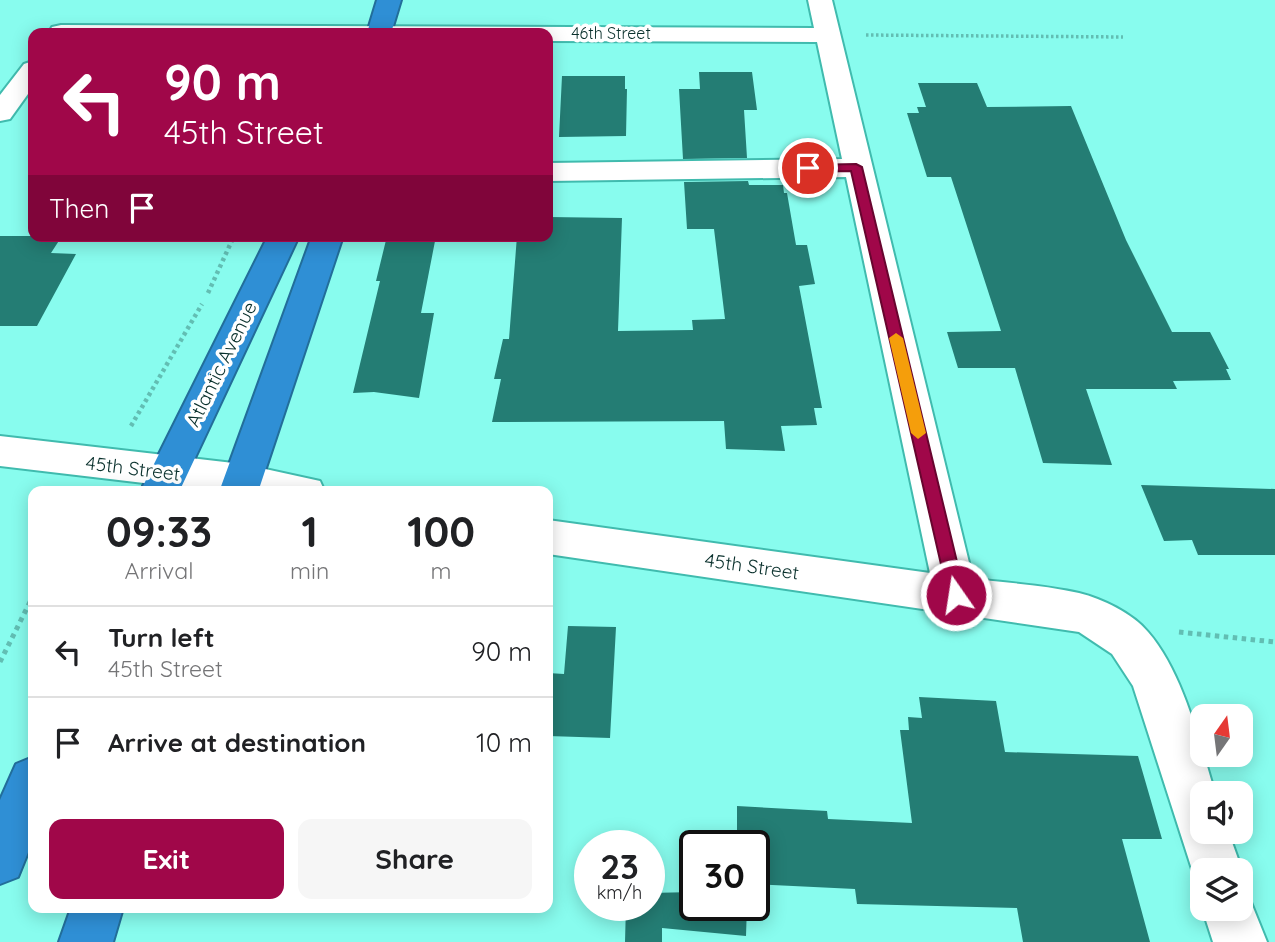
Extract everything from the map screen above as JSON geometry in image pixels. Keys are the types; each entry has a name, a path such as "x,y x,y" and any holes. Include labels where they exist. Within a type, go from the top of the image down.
{"highway":[{"path":"381,28 389,0"},
{"name":"Atlantic Avenue","path":"163,482 281,242"},
{"path":"240,486 326,242"},
{"path":"0,859 28,793"},
{"path":"86,942 95,913"}],"street":[{"path":"820,0 856,167 956,595"},
{"path":"63,28 76,10"},
{"name":"46th Street","path":"553,34 826,35"},
{"path":"0,113 28,75"},
{"path":"553,172 856,167"},
{"name":"45th Street","path":"0,451 106,465 163,482 240,486"},
{"name":"45th Street","path":"553,538 1079,612 1109,624"},
{"path":"1109,624 1134,647 1151,674 1190,791"},
{"path":"1233,921 1240,942"}],"path":[{"path":"826,35 1124,37"},
{"path":"106,465 151,395 198,311 230,242"},
{"path":"0,662 28,606"},
{"path":"1109,624 1275,642"}],"building":[{"path":"699,72 752,72 757,110 744,110 747,158 683,159 679,89 700,89"},
{"path":"562,76 625,76 626,136 559,137"},
{"path":"918,83 977,83 987,107 1071,106 1126,240 1172,332 1210,332 1229,369 1226,369 1231,380 1173,381 1177,389 1086,389 1112,465 1043,463 1015,368 958,368 947,332 1001,331 951,177 927,177 907,113 919,113 917,107 926,107"},
{"path":"748,181 749,185 783,185 784,193 787,193 796,245 807,245 815,284 799,286 822,408 814,408 817,425 781,426 785,451 726,449 724,421 492,422 501,379 494,379 503,339 509,339 517,242 553,242 553,217 622,218 618,331 693,330 692,320 725,319 714,229 687,229 684,182"},
{"path":"0,236 28,236 28,242 58,242 51,253 76,254 37,326 0,326"},
{"path":"386,242 435,242 421,313 434,313 419,398 374,392 353,393 380,281 376,281"},
{"path":"1141,485 1275,489 1275,555 1198,555 1192,540 1164,541"},
{"path":"568,626 616,627 610,738 553,736 553,673 564,674"},
{"path":"919,697 996,701 1005,752 1138,756 1162,839 1122,839 1150,942 1023,942 1017,908 857,904 855,889 770,885 770,830 737,830 737,806 827,811 828,819 912,823 900,730 909,730 908,717 922,718"},
{"path":"679,892 679,921 746,921 746,936 662,928 662,942 625,942 626,921 665,921 665,893"}],"slow traffic":[{"path":"896,338 918,433"}],"route":[{"path":"808,168 856,167 956,595"}]}
